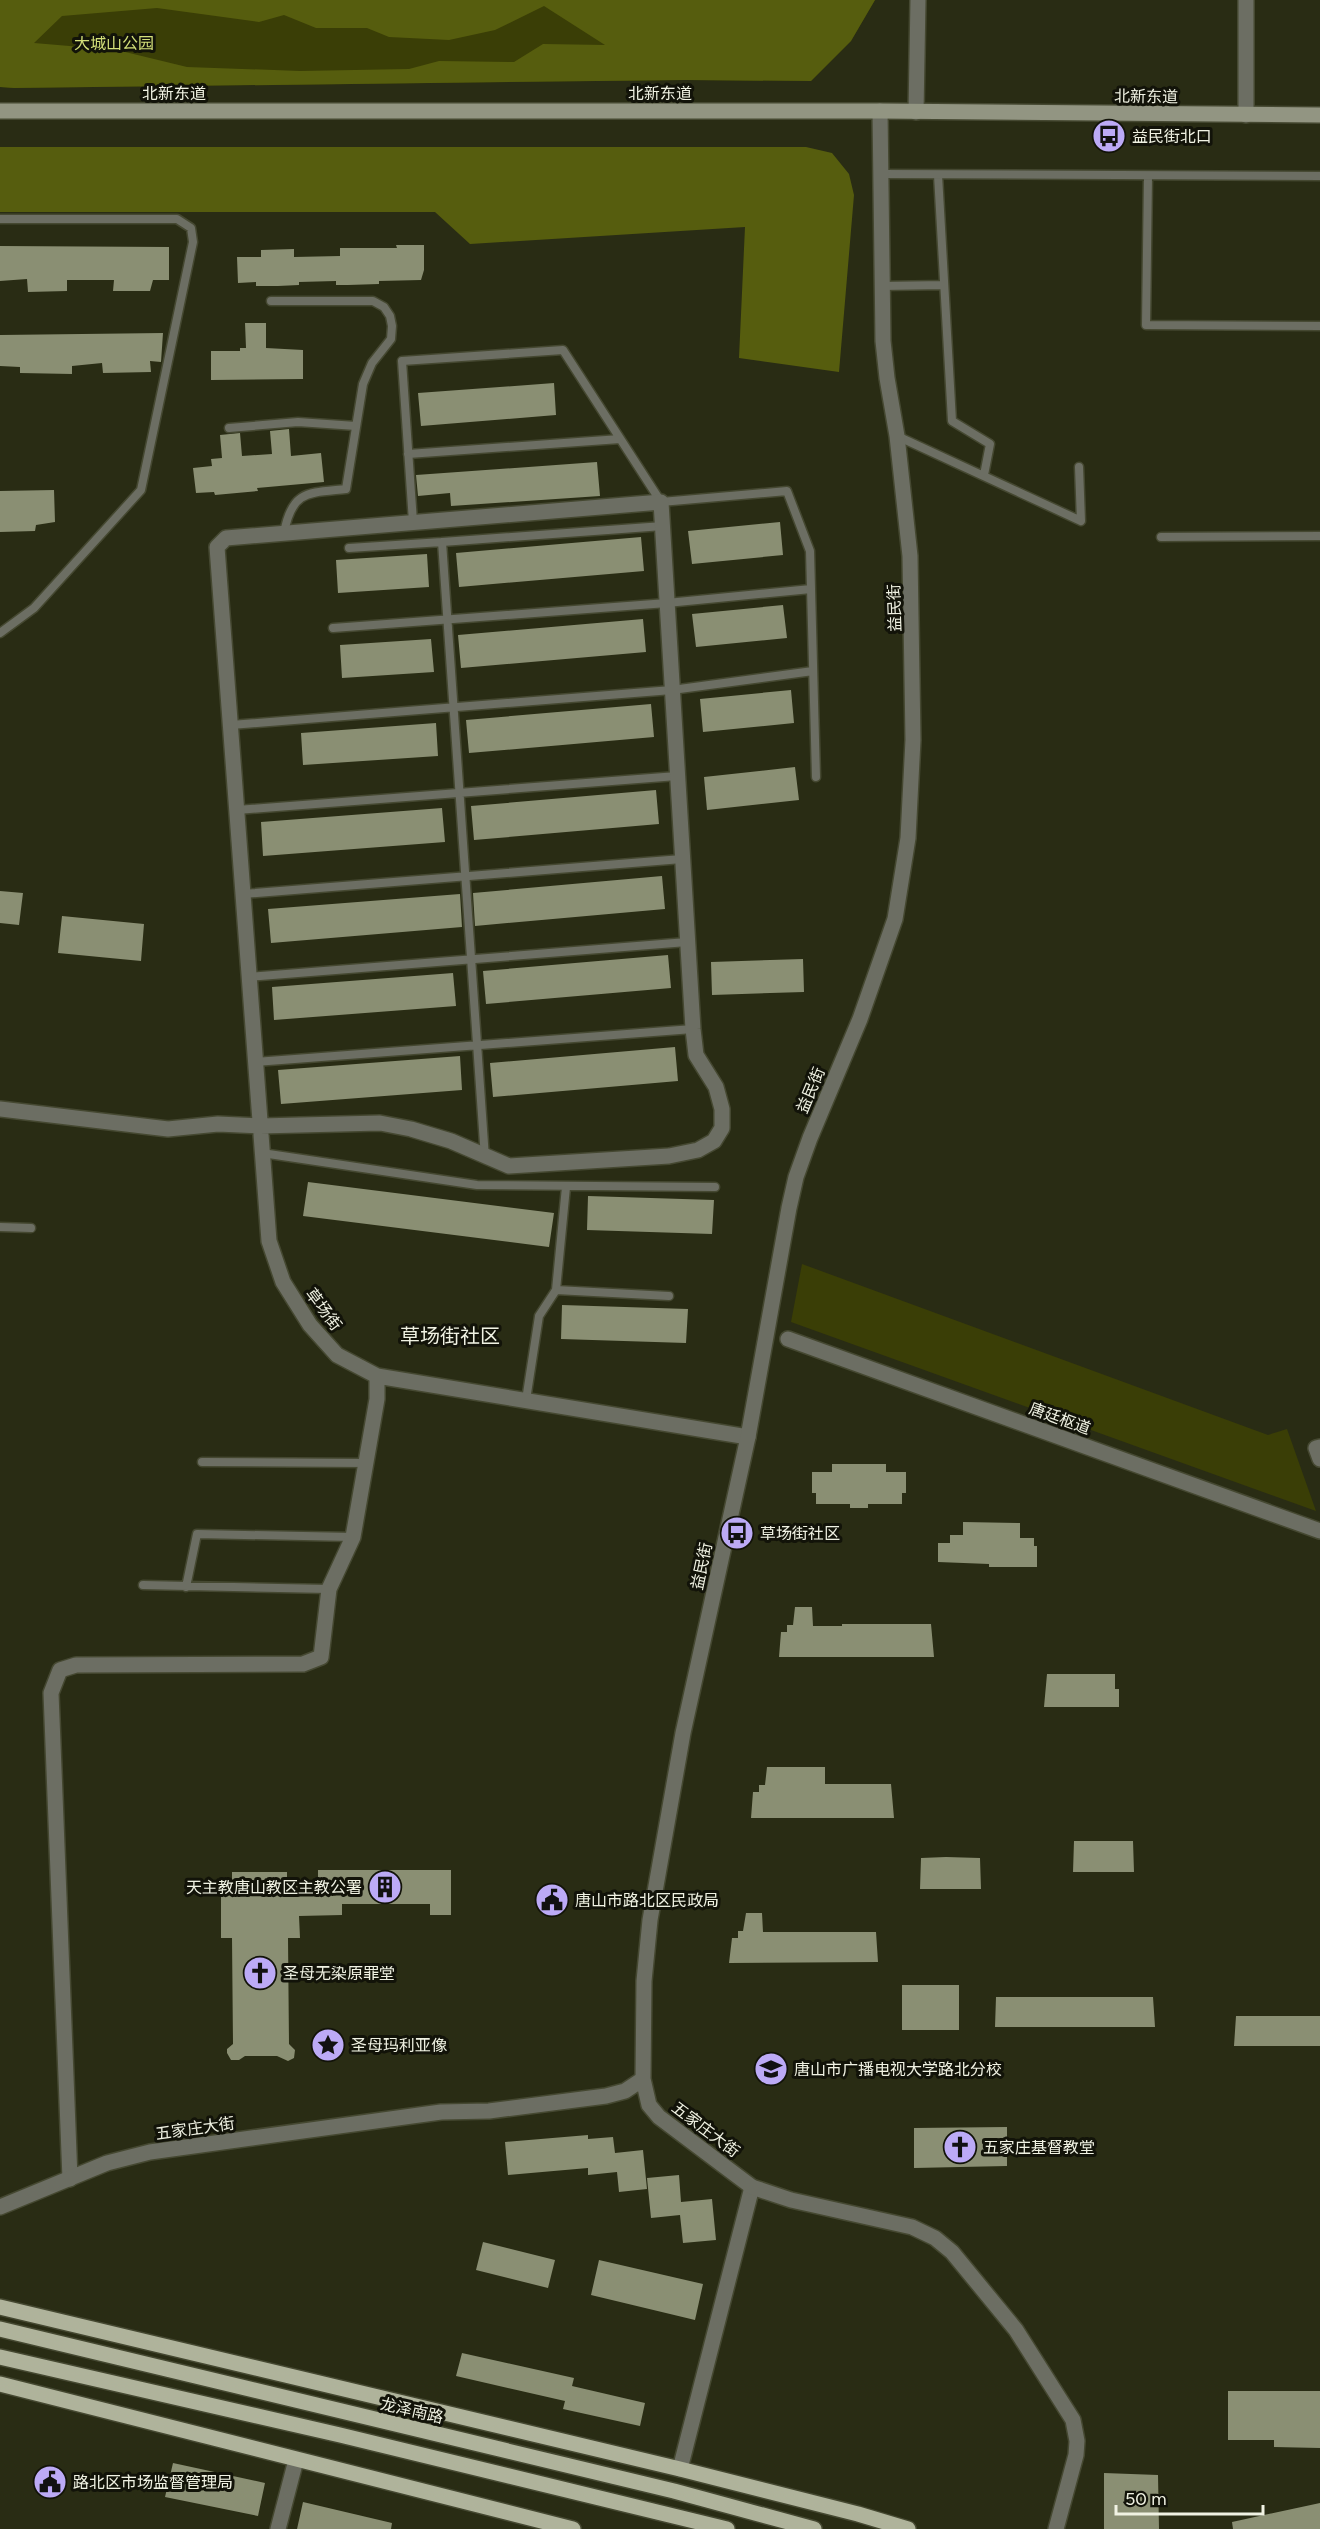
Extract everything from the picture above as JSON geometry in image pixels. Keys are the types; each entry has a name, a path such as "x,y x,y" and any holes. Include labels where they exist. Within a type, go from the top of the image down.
{"main road":[{"name":"北新东道","path":"0,111 880,111 1320,115"},
{"path":"0,2307 680,2469 908,2529"},
{"name":"龙泽南路","path":"0,2329 663,2488 814,2529"},
{"path":"0,2357 352,2438 727,2529"},
{"path":"0,2384 573,2529"}],"street":[{"path":"916,112 918,0"},
{"path":"1246,0 1246,115"},
{"name":"益民街","path":"643,2079 644,1981 650,1920 683,1733 748,1437 796,1178 810,1138 860,1019 895,919 908,838 913,740 910,556 897,436 887,378 881,286 880,111"},
{"path":"0,1109 168,1128 218,1124 260,1126 380,1123 411,1128 451,1141 485,1158 509,1166 669,1156 698,1150 714,1141 722,1128 722,1109 716,1087 696,1055 693,1029 661,502"},
{"name":"草场街","path":"661,502 226,538 218,548 270,1241 283,1282 310,1325 337,1355 376,1376 748,1437"},
{"name":"唐廷枢道","path":"788,1339 1320,1531"},
{"path":"70,2179 51,1693 60,1670 76,1665 303,1664 321,1657 328,1589 353,1537 376,1400 376,1376"},
{"path":"1320,1447 1316,1448 1320,1459"},
{"name":"五家庄大街","path":"0,2207 107,2163 150,2152 441,2112 489,2111 606,2096 625,2091 643,2079 649,2105 659,2117 752,2187 791,2200 912,2227 935,2238 952,2252 1016,2330 1073,2420 1077,2456 1056,2529"},
{"path":"680,2469 752,2187"},
{"path":"278,2529 296,2460"}],"lane":[{"path":"881,174 1320,176"},
{"path":"938,175 952,421 990,444 984,475"},
{"path":"1148,176 1146,325 1320,326"},
{"path":"0,219 177,219 191,228 193,242 141,490 34,608 0,633"},
{"path":"881,286 944,285"},
{"path":"271,301 363,299 373,301 384,307 390,316 392,326 391,339 372,363 363,384 346,489 314,492 299,498 288,513 284,533"},
{"path":"413,522 402,361 562,350 661,502 787,491 810,551 816,777"},
{"path":"229,428 298,422 356,426"},
{"path":"897,436 1080,521 1079,466"},
{"path":"408,454 620,439"},
{"path":"349,548 663,526"},
{"path":"1161,537 1320,536"},
{"path":"442,542 485,1158"},
{"path":"333,628 667,603 811,589"},
{"path":"231,725 672,690 813,670"},
{"path":"237,810 677,776"},
{"path":"243,894 682,859"},
{"path":"249,977 687,942"},
{"path":"255,1062 693,1029"},
{"path":"262,1153 477,1185 715,1187"},
{"path":"526,1400 539,1316 556,1290 566,1187"},
{"path":"0,1227 31,1228"},
{"path":"556,1290 669,1296"},
{"path":"202,1462 366,1463"},
{"path":"186,1587 197,1534 353,1537"},
{"path":"142,1585 328,1589"}],"green space":[{"name":"大城山公园","path":"0,0 875,0 851,41 811,81 685,80 14,88 0,87"},
{"name":"大城山公园","path":"0,0 875,0 851,41 811,81 685,80 0,87","holes":["544,6 605,45 543,44 514,62 439,61 409,69 300,71 187,67 117,50 34,43 62,16 157,8 259,22 284,15 316,28 367,28 389,37 449,40 495,30"]},
{"path":"0,147 806,147 832,153 849,174 854,195 839,372 739,358 745,227 470,244 435,212 0,212"},
{"path":"802,1264 1268,1435 1287,1429 1316,1511 791,1322"}],"building":[{"path":"396,245 424,245 424,270 421,280 379,281 379,284 348,285 336,285 336,281 299,282 299,285 278,286 256,286 256,282 238,283 237,257 261,257 261,250 294,249 294,257 340,256 340,248 397,248"},
{"path":"0,246 169,247 169,280 153,280 150,291 113,291 114,280 67,280 67,291 28,292 27,279 0,281"},
{"path":"245,323 266,323 266,348 303,350 303,379 211,380 211,351 240,351 240,348 246,348"},
{"path":"163,333 161,362 150,361 151,372 103,373 102,363 72,366 72,374 20,373 20,367 0,366 0,335"},
{"path":"554,383 556,415 421,426 418,393"},
{"path":"289,429 291,456 321,453 324,482 257,488 258,491 215,495 214,492 196,493 193,468 212,466 211,459 222,458 220,435 240,433 242,456 272,454 270,431"},
{"path":"597,462 600,496 451,506 450,493 418,496 416,475"},
{"path":"54,490 55,522 36,525 35,531 0,532 0,491"},
{"path":"780,522 783,555 692,564 688,531"},
{"path":"641,537 644,571 459,587 456,553"},
{"path":"427,554 429,587 338,593 336,560"},
{"path":"783,605 787,638 696,647 692,614"},
{"path":"643,619 646,652 461,668 458,635"},
{"path":"431,639 434,672 342,678 340,645"},
{"path":"791,690 794,723 703,732 700,699"},
{"path":"651,704 654,737 469,753 466,720"},
{"path":"436,723 438,756 303,765 301,733"},
{"path":"795,767 799,800 707,810 704,777"},
{"path":"656,790 659,824 474,840 471,806"},
{"path":"442,808 445,842 263,856 261,822"},
{"path":"662,876 665,909 475,926 473,893"},
{"path":"0,891 23,893 19,925 0,923"},
{"path":"460,894 462,927 271,943 268,909"},
{"path":"62,916 144,924 141,961 58,953"},
{"path":"668,955 671,988 486,1004 483,971"},
{"path":"803,959 804,992 712,995 711,962"},
{"path":"453,973 456,1006 274,1020 272,987"},
{"path":"675,1047 678,1081 493,1097 490,1063"},
{"path":"460,1056 462,1090 281,1104 278,1070"},
{"path":"308,1182 554,1213 549,1247 303,1216"},
{"path":"588,1196 714,1200 712,1234 587,1230"},
{"path":"562,1305 688,1309 686,1343 561,1339"},
{"path":"832,1464 886,1464 886,1472 906,1472 906,1493 902,1493 902,1504 868,1504 868,1508 850,1508 850,1504 816,1504 816,1493 812,1493 812,1472 832,1472"},
{"path":"963,1522 1020,1523 1020,1538 1034,1538 1034,1546 1037,1546 1037,1567 989,1567 989,1564 938,1562 938,1543 950,1543 950,1535 963,1535"},
{"path":"795,1607 812,1607 813,1626 931,1624 934,1657 779,1657 781,1632 787,1632 787,1625 793,1625"},
{"path":"1047,1674 1115,1674 1115,1689 1119,1689 1119,1707 1044,1707"},
{"path":"767,1767 825,1767 825,1784 891,1784 894,1818 751,1818 753,1792 759,1792 759,1785 765,1785"},
{"path":"1074,1841 1133,1841 1134,1872 1073,1872"},
{"path":"921,1858 980,1858 981,1889 920,1889"},
{"path":"318,1870 451,1870 451,1915 430,1915 430,1904 342,1904 342,1915 299,1916 300,1938 288,1938 289,2044 295,2050 294,2058 288,2061 277,2056 245,2056 239,2060 231,2060 227,2049 233,2044 232,1938 221,1938 221,1886 232,1886 232,1872 287,1872 287,1886 318,1886"},
{"path":"746,1913 762,1913 763,1932 876,1932 878,1962 729,1963 732,1938 738,1938 738,1931 743,1931"},
{"path":"902,1985 959,1985 959,2030 902,2030"},
{"path":"996,1997 1153,1997 1155,2027 995,2027"},
{"path":"1236,2016 1320,2016 1320,2046 1234,2046"},
{"name":"五家庄基督教堂","path":"1007,2127 1007,2166 914,2168 914,2128"},
{"path":"588,2135 588,2139 613,2137 615,2153 643,2150 647,2189 619,2192 617,2172 588,2175 588,2168 508,2175 505,2142"},
{"path":"679,2175 681,2202 712,2199 716,2240 683,2243 680,2215 651,2218 647,2178"},
{"path":"483,2242 555,2260 548,2288 476,2270"},
{"path":"599,2260 703,2284 695,2320 591,2295"},
{"path":"462,2353 574,2378 572,2386 645,2403 640,2426 563,2409 565,2401 456,2376"},
{"path":"1228,2391 1320,2391 1320,2448 1274,2447 1274,2440 1228,2440"},
{"path":"173,2463 265,2483 258,2516 165,2497"},
{"path":"1104,2473 1158,2475 1159,2529 1104,2529"},
{"path":"303,2502 392,2523 391,2529 297,2529"},
{"path":"1320,2503 1320,2529 1233,2529 1232,2522"}],"place":[{"name":"益民街北口","path":"1109,136"},
{"name":"草场街社区","path":"737,1533"},
{"name":"天主教唐山教区主教公署","path":"385,1887"},
{"name":"唐山市路北区民政局","path":"552,1900"},
{"name":"圣母无染原罪堂","path":"260,1973"},
{"name":"圣母玛利亚像","path":"328,2045"},
{"name":"唐山市广播电视大学路北分校","path":"771,2069"},
{"name":"五家庄基督教堂","path":"960,2147"},
{"name":"路北区市场监督管理局","path":"50,2482"}],"district":[{"name":"草场街社区","path":"450,1336"}]}
